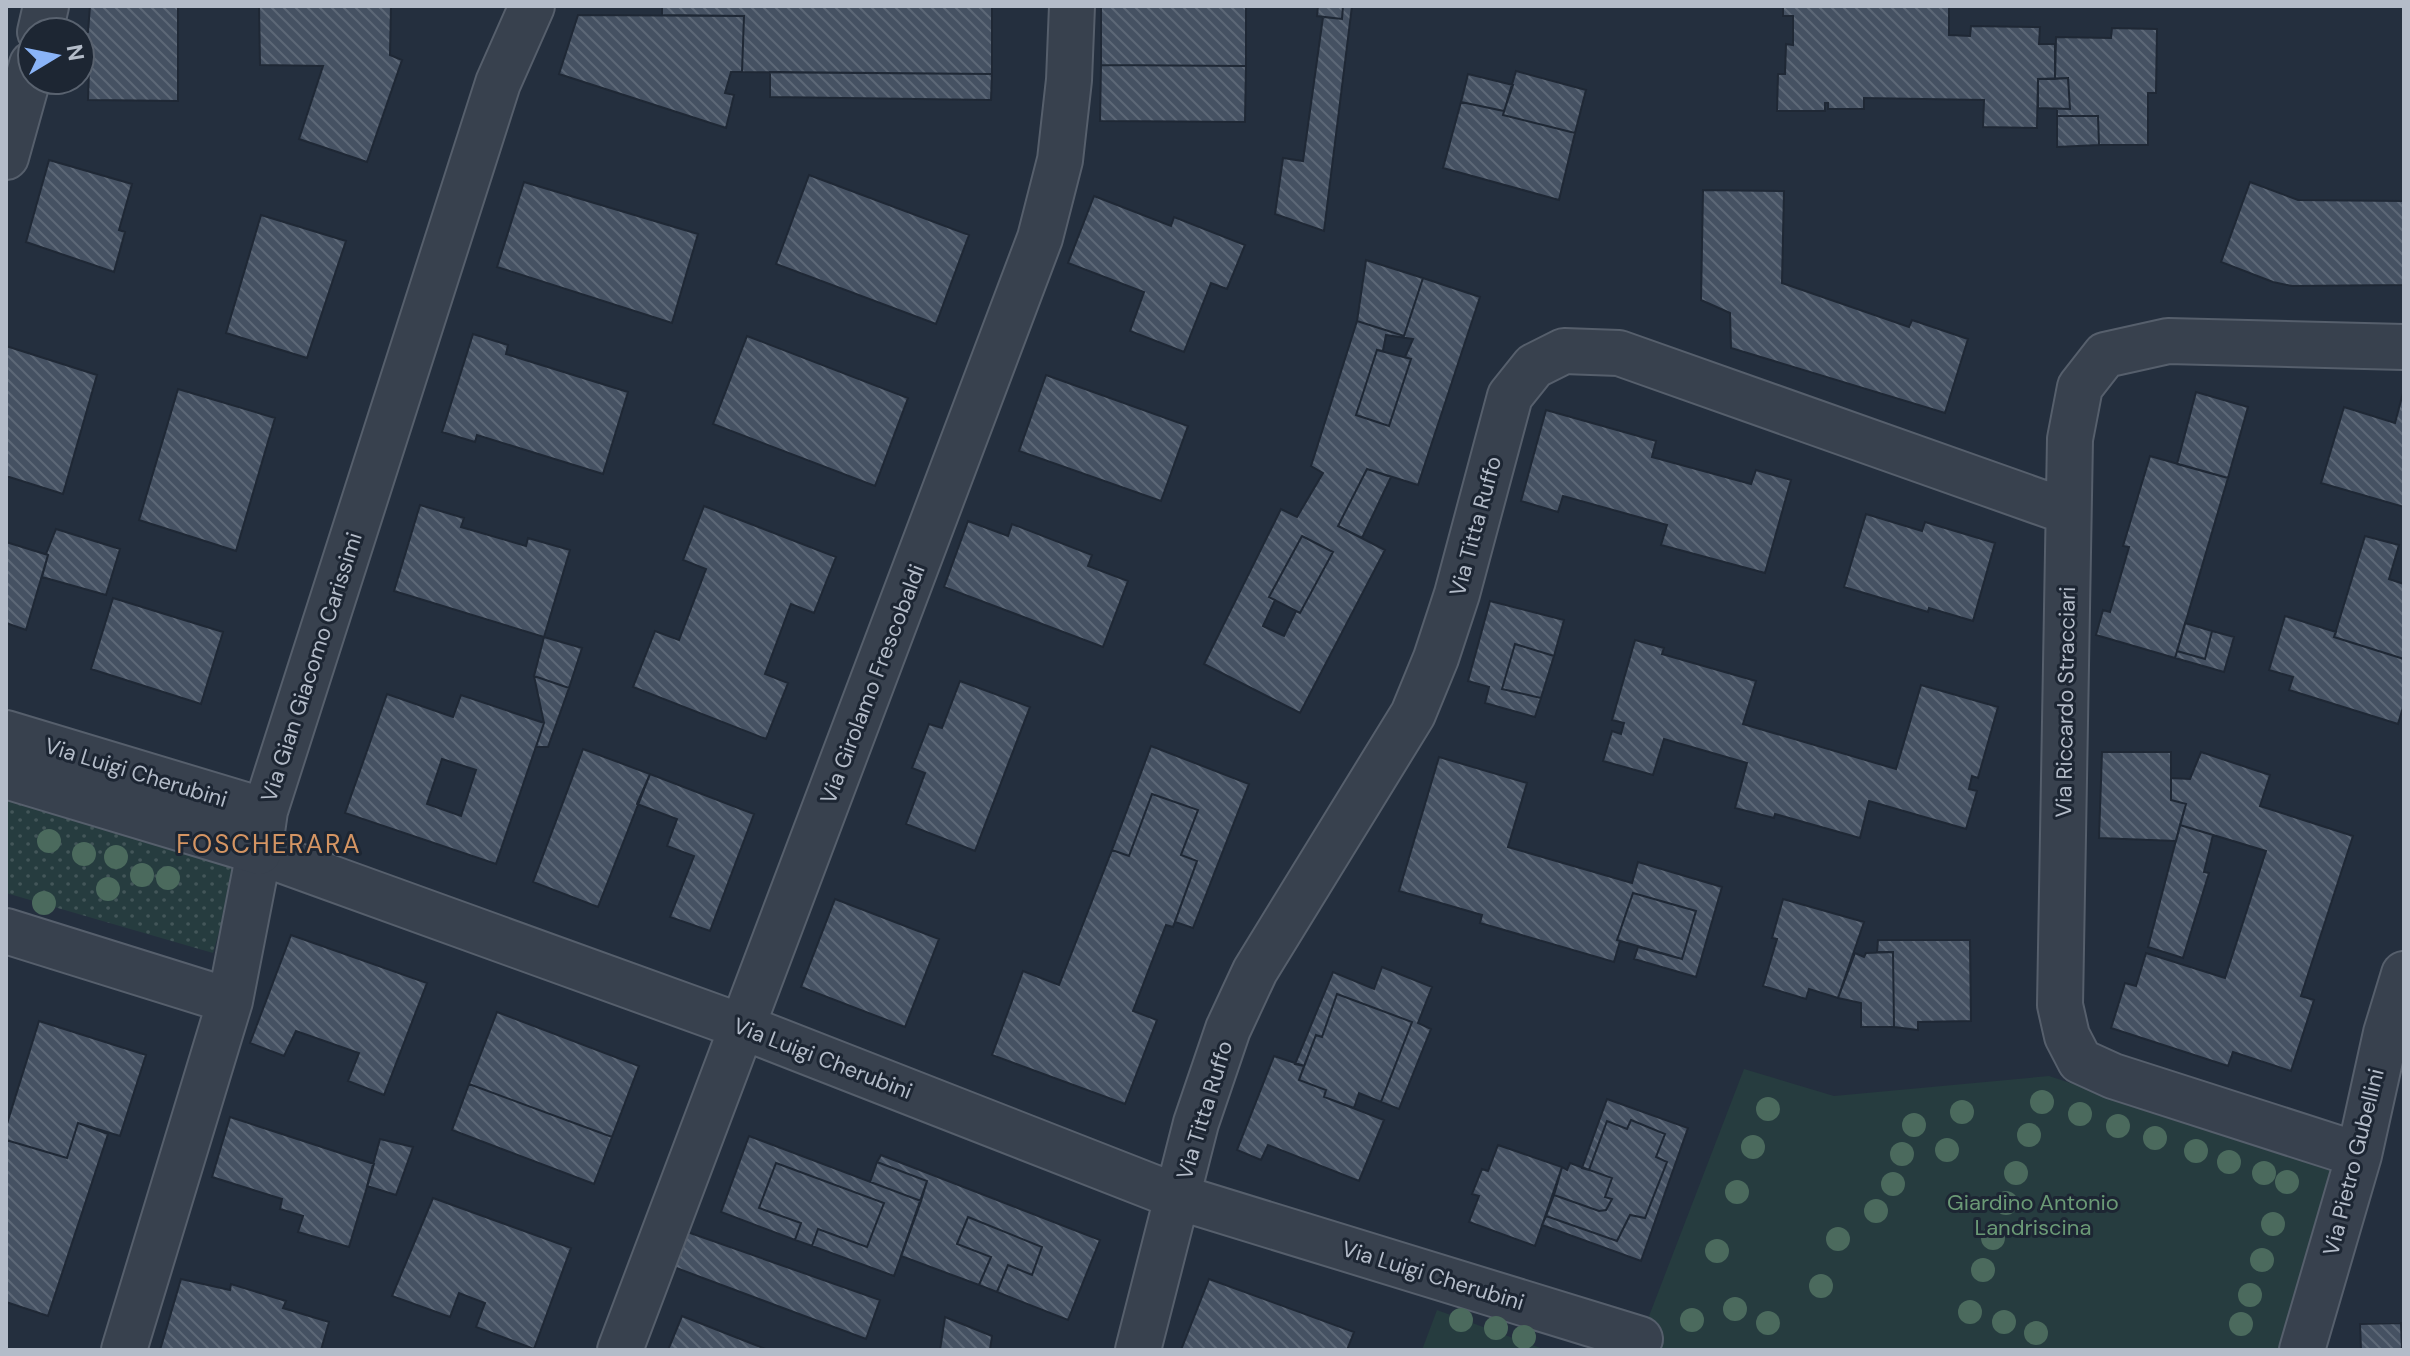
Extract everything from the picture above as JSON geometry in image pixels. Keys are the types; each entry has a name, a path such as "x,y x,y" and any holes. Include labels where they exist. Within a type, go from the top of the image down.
{"street":[{"name":"Via Gian Giacomo Carissimi","path":"498,83 510,6"},
{"name":"Via Gian Giacomo Carissimi","path":"124,1350 230,1001 262,831 498,83 532,6"},
{"name":"Via Girolamo Frescobaldi","path":"620,1350 1040,238 1060,160 1069,80 1072,6"},
{"path":"6,157 23,96"},
{"name":"Via Riccardo Stracciari","path":"2359,1155 2113,1076 2080,1061 2067,1036 2060,1005 2070,439 2080,387 2105,355 2168,341 2404,347"},
{"name":"Via Titta Ruffo","path":"1138,1350 1196,1123 1228,1029 1255,971 1413,714 1457,594 1510,396 1534,366 1564,351 1619,353 2068,512"},
{"name":"Via Luigi Cherubini","path":"6,733 262,831 743,1027 1178,1197 1640,1339"},
{"name":"Via Luigi Cherubini","path":"6,776 262,831"},
{"path":"6,931 230,1001"},
{"name":"Via Pietro Gubellini","path":"2302,1350 2359,1155 2386,1033 2404,974"}],"green space":[{"path":"6,794 240,859 213,953 6,893"},
{"name":"Giardino Antonio Landriscina","path":"1744,1069 1834,1096 2049,1076 2332,1169 2278,1350 1636,1350"},
{"path":"1437,1310 1546,1350 1422,1350"}],"building":[{"path":"90,6 178,6 178,101 88,100 88,96 96,96 96,16 89,16"},
{"path":"259,6 391,6 390,55 402,60 367,162 299,139 323,66 260,65"},
{"path":"662,6 992,6 992,74 742,72 744,16 662,15"},
{"path":"1101,6 1246,6 1246,66 1101,65"},
{"path":"1318,6 1343,6 1342,19 1317,16"},
{"path":"1343,6 1352,6 1324,231 1275,214 1283,158 1303,161 1323,17 1342,19"},
{"path":"1783,6 1949,6 1949,35 1970,36 1971,26 2040,27 2039,44 2055,44 2055,79 2038,79 2037,128 1983,127 1984,100 1864,98 1864,109 1828,109 1828,103 1825,103 1825,111 1777,111 1778,74 1785,74 1786,44 1793,45 1793,16 1783,16"},
{"path":"578,15 744,16 742,72 731,72 725,93 734,95 726,128 559,74"},
{"path":"2112,28 2157,29 2156,93 2148,93 2148,145 2099,145 2098,116 2057,116 2057,109 2070,109 2068,78 2055,79 2056,37 2111,38"},
{"path":"1101,65 1246,66 1245,122 1100,121"},
{"path":"1516,71 1586,90 1575,133 1503,115"},
{"path":"770,72 992,74 991,100 770,97"},
{"path":"1468,74 1513,85 1504,111 1461,102"},
{"path":"2068,78 2070,109 2038,108 2038,79"},
{"path":"1461,102 1504,111 1503,115 1575,133 1559,200 1443,168"},
{"path":"2057,116 2098,116 2099,145 2057,147"},
{"path":"49,160 132,184 119,230 125,232 114,272 26,242"},
{"path":"809,175 969,235 936,324 776,264"},
{"path":"524,182 698,234 672,323 497,267"},
{"path":"2250,182 2298,200 2404,201 2404,285 2292,286 2221,262"},
{"path":"1703,190 1784,191 1782,283 1909,327 1912,320 1968,339 1945,413 1731,348 1730,313 1701,300"},
{"path":"1094,196 1171,226 1174,217 1245,245 1227,289 1211,283 1184,352 1130,331 1144,292 1068,263"},
{"path":"261,215 346,241 307,358 226,333"},
{"path":"1366,260 1423,278 1404,336 1357,321"},
{"path":"1423,278 1480,297 1418,485 1367,469 1338,526 1385,550 1300,713 1204,664 1281,509 1297,517 1323,473 1311,466 1357,321 1404,336","holes":["1386,335 1413,339 1405,357 1411,359 1389,426 1356,415 1377,350 1383,351","1302,536 1333,552 1284,636 1263,626 1275,600 1269,597"]},
{"path":"473,334 508,345 506,354 628,392 603,474 477,435 475,442 442,432"},
{"path":"747,336 908,398 875,486 713,424"},
{"path":"6,346 97,375 63,494 6,476"},
{"path":"1377,350 1411,359 1389,426 1356,415"},
{"path":"1046,375 1188,426 1161,501 1019,451"},
{"path":"178,389 275,418 236,551 139,520"},
{"path":"2196,392 2248,407 2228,478 2177,464"},
{"path":"2403,393 2404,507 2321,483 2344,407 2395,423"},
{"path":"1546,410 1656,441 1652,457 1751,484 1756,470 1791,480 1765,573 1661,545 1667,525 1563,496 1558,512 1521,501"},
{"path":"2150,456 2228,478 2175,658 2096,635 2103,610 2110,612 2129,547 2123,546"},
{"path":"1367,469 1391,477 1362,538 1338,526"},
{"path":"420,505 464,518 461,527 526,546 528,538 570,550 544,637 394,591"},
{"path":"704,506 836,557 814,613 791,604 765,674 788,683 766,739 633,687 655,631 679,640 706,569 683,560"},
{"path":"1866,514 1922,531 1925,522 1995,543 1973,621 1929,608 1928,612 1844,587"},
{"path":"968,521 1008,536 1012,524 1092,555 1088,566 1128,581 1103,647 944,587"},
{"path":"56,529 120,549 106,595 42,577 46,554"},
{"path":"1302,536 1333,552 1300,613 1269,597"},
{"path":"2365,536 2399,545 2389,579 2404,584 2404,659 2334,637"},
{"path":"6,542 48,555 26,630 6,623"},
{"path":"113,598 223,632 201,704 91,669"},
{"path":"1490,601 1564,620 1554,656 1515,644 1502,689 1541,698 1535,717 1485,703 1489,687 1468,681"},
{"path":"2285,616 2336,632 2334,637 2404,659 2404,704 2398,724 2289,690 2293,677 2269,670"},
{"path":"2185,623 2212,631 2205,659 2177,651"},
{"path":"2212,631 2234,637 2224,672 2175,658 2177,651 2205,659"},
{"path":"544,637 582,648 569,688 534,676"},
{"path":"1635,640 1664,648 1662,654 1756,681 1743,724 1896,769 1921,685 1998,707 1978,778 1972,776 1969,789 1977,791 1966,829 1869,801 1860,838 1775,814 1774,818 1735,808 1747,763 1664,739 1653,775 1603,761 1612,731 1621,734 1624,723 1612,720"},
{"path":"1515,644 1554,656 1541,698 1502,689"},
{"path":"534,676 569,688 548,747 536,747 544,723"},
{"path":"960,681 1030,707 975,851 906,824 925,773 912,768 929,724 942,728"},
{"path":"387,694 453,717 461,695 544,723 496,864 345,813","holes":["442,759 476,770 461,816 427,804"]},
{"path":"1151,746 1249,784 1193,928 1175,922 1197,861 1181,855 1198,810 1152,794 1129,856 1112,850"},
{"path":"583,749 650,774 598,907 533,882"},
{"path":"2102,752 2171,752 2171,800 2186,804 2176,841 2099,838"},
{"path":"2201,752 2270,775 2260,806 2353,836 2301,996 2314,1000 2291,1071 2233,1052 2228,1066 2111,1028 2125,983 2136,986 2146,953 2225,978 2266,851 2180,825 2186,804 2171,800 2171,778 2190,779"},
{"path":"1439,757 1527,783 1508,847 1632,883 1638,862 1722,887 1696,977 1634,959 1638,947 1682,959 1696,911 1633,893 1617,940 1620,941 1614,962 1480,923 1482,915 1399,891"},
{"path":"650,774 754,814 710,931 670,917 694,856 667,846 677,819 637,804"},
{"path":"1152,794 1198,810 1181,855 1197,861 1173,927 1166,925 1133,1011 1157,1020 1125,1104 992,1055 1023,971 1059,985 1112,850 1129,856"},
{"path":"2180,825 2213,835 2204,872 2209,873 2183,958 2148,947"},
{"path":"1633,893 1696,911 1682,959 1617,940"},
{"path":"835,899 939,939 905,1027 801,987"},
{"path":"1783,899 1864,922 1838,998 1809,989 1806,999 1763,986 1777,939 1772,938"},
{"path":"291,935 427,983 384,1095 348,1081 359,1053 296,1031 284,1056 250,1043"},
{"path":"1878,940 1970,940 1971,1021 1918,1022 1918,1030 1894,1027 1893,952 1877,952"},
{"path":"1893,952 1894,1027 1861,1027 1861,1003 1838,998 1855,953 1864,957 1866,953"},
{"path":"1382,967 1432,987 1418,1023 1431,1029 1399,1109 1381,1102 1412,1022 1337,994 1322,1037 1316,1035 1304,1066 1295,1064 1333,972 1374,989"},
{"path":"1337,994 1412,1022 1381,1102 1359,1093 1354,1108 1324,1097 1326,1090 1299,1080 1316,1035 1322,1037"},
{"path":"497,1012 639,1066 612,1137 469,1084"},
{"path":"39,1021 146,1055 120,1136 78,1123 67,1158 6,1140 6,1127"},
{"path":"1274,1056 1304,1066 1299,1080 1326,1090 1324,1097 1384,1120 1359,1181 1268,1145 1261,1160 1237,1150"},
{"path":"469,1084 612,1137 594,1184 452,1130"},
{"path":"1607,1099 1688,1128 1641,1261 1542,1225 1546,1216 1617,1241 1630,1215 1645,1218 1667,1162 1656,1157 1665,1134 1631,1120 1627,1129 1607,1121 1589,1170 1582,1168"},
{"path":"230,1117 374,1164 349,1247 298,1232 303,1216 280,1209 282,1199 212,1177"},
{"path":"1631,1120 1665,1134 1656,1157 1667,1162 1645,1218 1630,1215 1617,1241 1546,1216 1554,1195 1599,1211 1606,1210 1612,1199 1605,1197 1612,1178 1589,1170 1607,1121 1627,1129"},
{"path":"78,1123 108,1134 48,1316 6,1302 6,1140 67,1158"},
{"path":"749,1136 921,1201 894,1276 812,1246 818,1229 867,1247 884,1203 776,1163 759,1208 801,1223 795,1240 721,1212"},
{"path":"380,1139 413,1147 396,1195 367,1186"},
{"path":"1498,1145 1562,1167 1535,1246 1469,1222 1479,1196 1472,1194 1482,1169 1488,1171"},
{"path":"881,1155 1100,1240 1068,1320 997,1292 1008,1265 1032,1275 1042,1247 968,1217 957,1244 991,1257 979,1285 901,1256 927,1181 877,1162"},
{"path":"877,1162 927,1181 921,1201 870,1182"},
{"path":"776,1163 884,1203 867,1247 818,1229 812,1246 795,1240 801,1223 759,1208"},
{"path":"1570,1163 1612,1178 1605,1197 1612,1199 1606,1210 1599,1211 1554,1195 1562,1167 1567,1170"},
{"path":"433,1198 571,1248 534,1349 476,1327 485,1303 459,1293 450,1317 392,1296"},
{"path":"968,1217 1042,1247 1032,1275 1008,1265 997,1292 979,1285 991,1257 957,1244"},
{"path":"676,1228 880,1300 866,1339 663,1263"},
{"path":"181,1279 230,1290 231,1284 286,1301 283,1308 329,1322 321,1350 160,1350"},
{"path":"1209,1279 1354,1332 1347,1350 1181,1350"},
{"path":"682,1316 768,1350 668,1350"},
{"path":"945,1317 992,1336 990,1350 940,1350"},
{"path":"2401,1323 2402,1350 2361,1350 2360,1324"},
{"path":"2401,1323 2404,1323 2404,1350 2402,1350"}],"district":[{"name":"FOSCHERARA","path":"269,844"}]}
